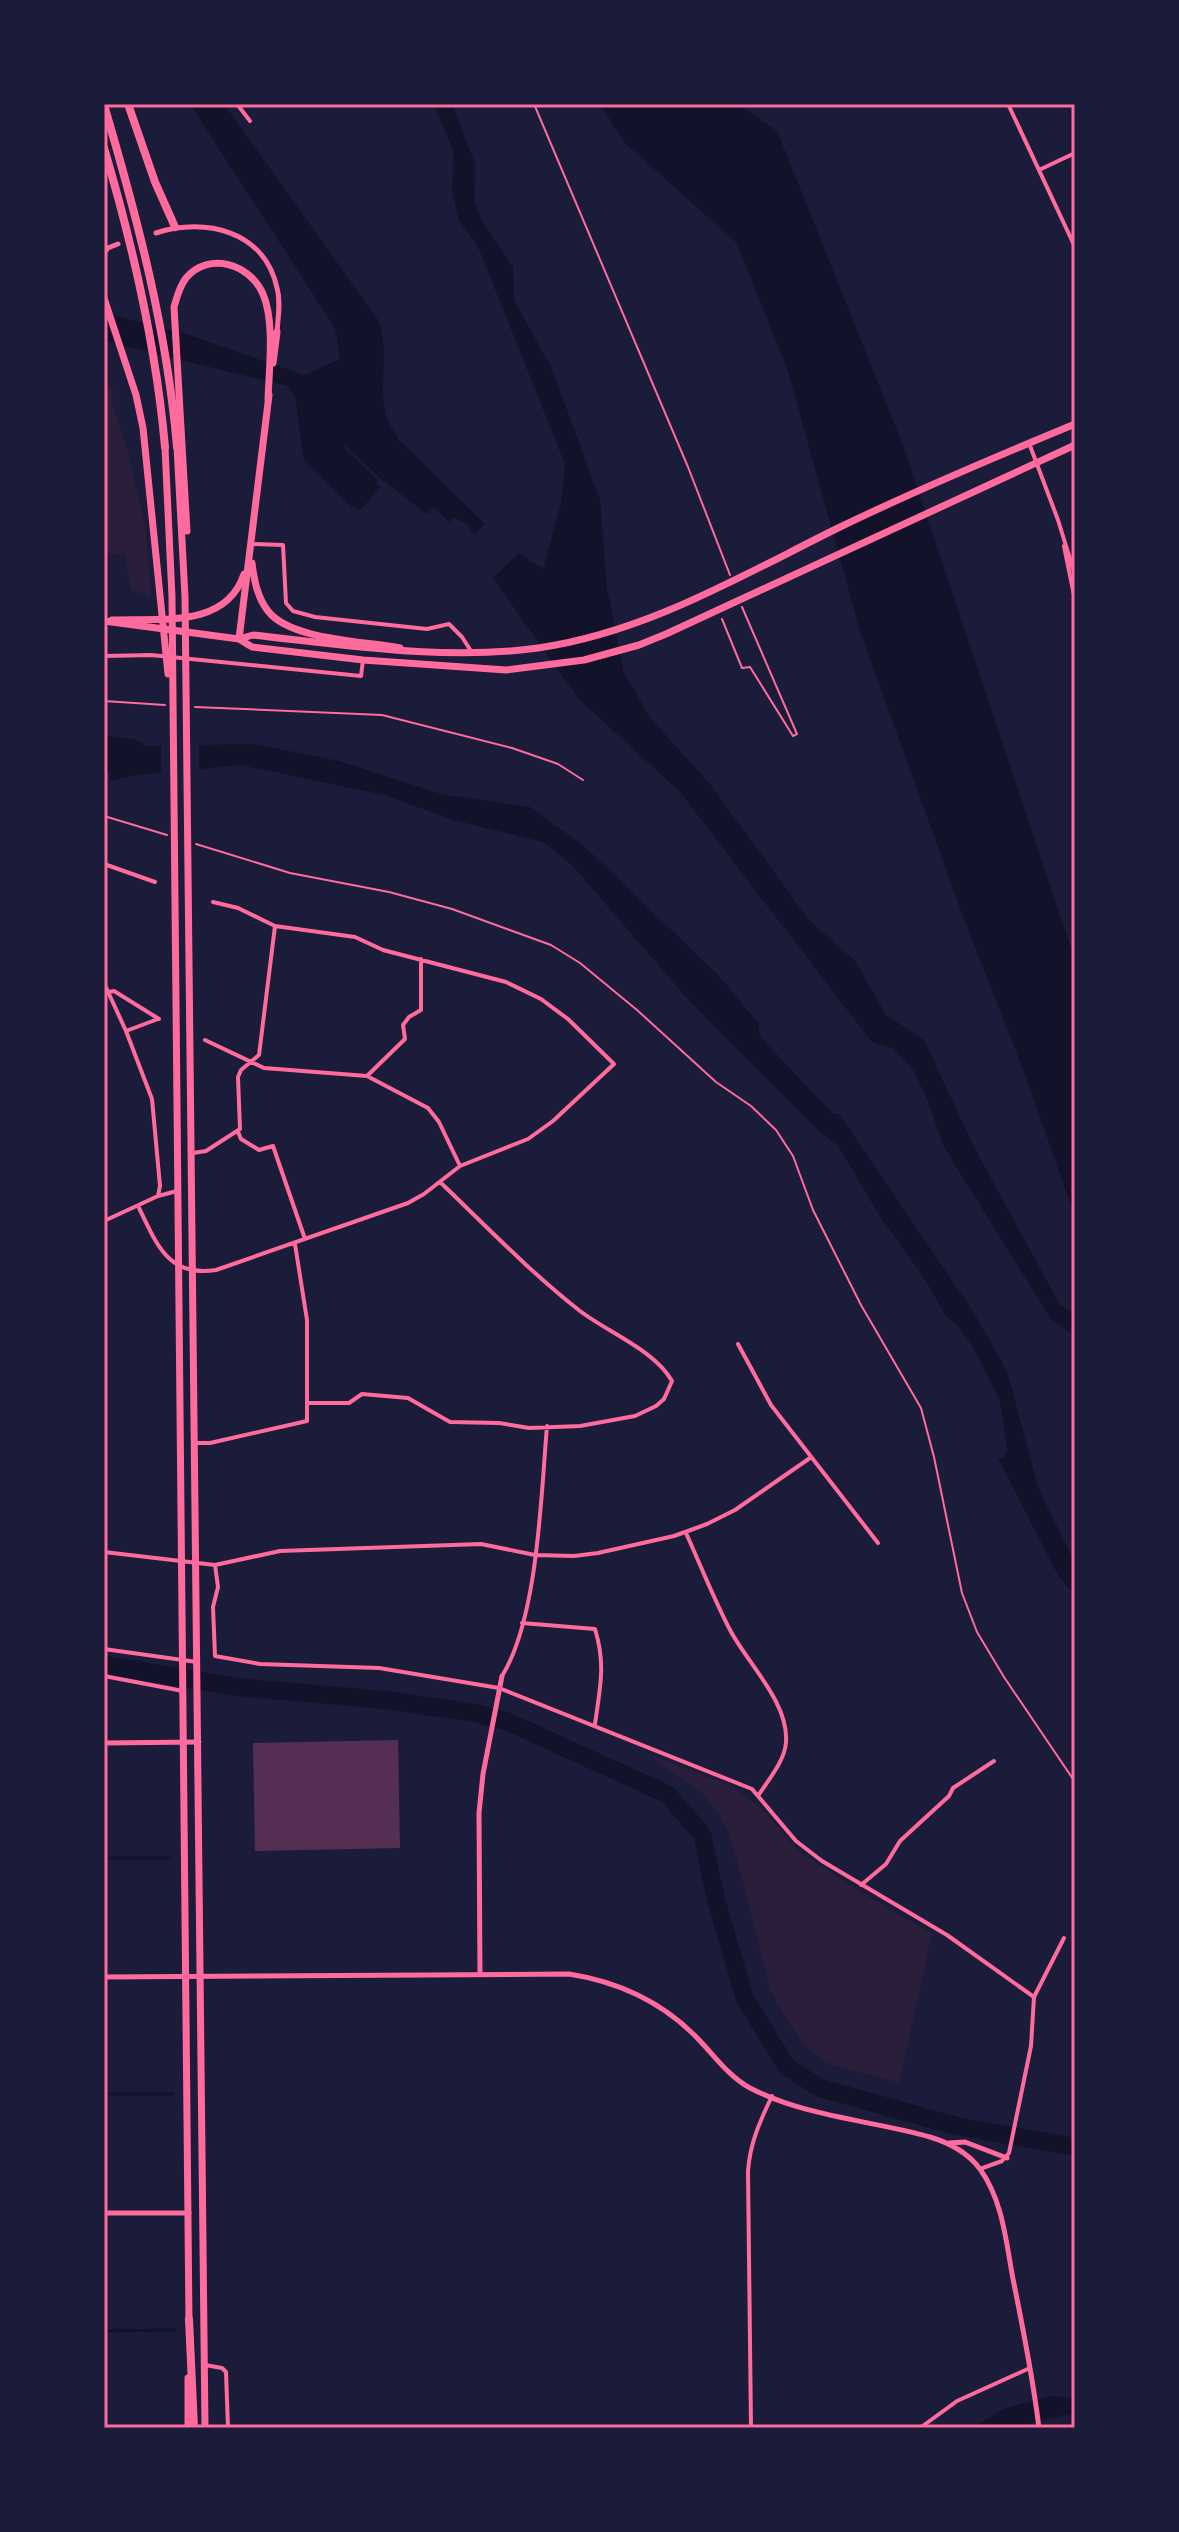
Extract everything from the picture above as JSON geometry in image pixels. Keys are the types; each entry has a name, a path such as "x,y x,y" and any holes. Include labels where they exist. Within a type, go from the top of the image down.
{"highway":[{"path":"128,104 155,182 175,227"},
{"path":"104,105 135,212 173,367 177,447"},
{"path":"104,148 146,313 156,364 165,447"},
{"path":"189,2319 191,2428"}],"main road":[{"path":"205,2428 185,597 187,517 173,367 177,295 187,277 210,264 238,266 252,277 263,293 272,353"},
{"path":"104,298 136,395 148,462 173,740"},
{"path":"239,639 277,332"},
{"path":"104,621 239,639 253,635 471,652 537,648 640,622 705,594 870,513 1075,424"},
{"path":"239,639 252,647 363,660 515,670 566,664 639,645 1075,445"},
{"path":"165,447 172,597 189,2319"},
{"path":"177,447 185,597"},
{"path":"104,621 193,616 218,609 232,597 242,581 251,544"},
{"path":"251,544 259,595 268,611 281,623 315,634 408,649"}],"street":[{"path":"237,104 250,121"},
{"path":"1008,104 1075,247"},
{"path":"1039,170 1075,153"},
{"path":"156,233 175,227 223,229 252,245 261,254 277,286 277,332"},
{"path":"104,251 118,244"},
{"path":"1029,443 1075,575"},
{"path":"1058,520 1075,600"},
{"path":"251,544 283,545 286,603 293,611 315,617 427,629 449,624 471,652"},
{"path":"104,656 151,655 361,676 363,660"},
{"path":"104,864 155,882"},
{"path":"138,1206 162,1254 194,1272 216,1270 408,1203 460,1166 528,1139 553,1121 614,1064 568,1019 541,999 506,982 383,950 355,937 275,926 238,908 213,902"},
{"path":"193,1153 206,1151 240,1129 238,1073 259,1055 275,926"},
{"path":"367,1076 405,1039 403,1025 421,1010 421,959"},
{"path":"104,983 152,1099 156,1119 158,1196"},
{"path":"106,992 114,991 159,1019 126,1031"},
{"path":"205,1040 264,1068 367,1076 428,1108 439,1122 460,1166"},
{"path":"238,1132 241,1139 259,1150 273,1146 305,1240"},
{"path":"309,1403 349,1403 362,1394 408,1398 450,1422 499,1423 529,1428 580,1426 635,1416 664,1399 672,1381 668,1373 628,1340 581,1311 530,1269 440,1182"},
{"path":"104,1221 158,1196 177,1191"},
{"path":"194,1443 210,1443 307,1421 307,1320 295,1244"},
{"path":"738,1344 771,1405 878,1543"},
{"path":"480,1975 479,1813 499,1688 502,1676 513,1659 535,1555 547,1426"},
{"path":"104,1552 215,1565 280,1551 481,1544 535,1555 598,1553 686,1533 735,1510 810,1458"},
{"path":"686,1533 729,1630 770,1691 785,1727 786,1743 782,1757 758,1796"},
{"path":"215,1565 218,1587 213,1607 215,1656 260,1664 379,1668 499,1688 752,1789 796,1841 861,1885 947,1935 1034,1997"},
{"path":"522,1623 595,1629 602,1652 595,1725"},
{"path":"104,1649 197,1665"},
{"path":"104,1676 183,1688"},
{"path":"104,1743 199,1742"},
{"path":"861,1885 886,1864 900,1841 949,1796 953,1788 994,1761"},
{"path":"1007,2158 1031,2046 1034,1997 1064,1938"},
{"path":"104,1977 569,1974 613,1984 664,2010 690,2031 732,2075 749,2087 818,2113 948,2143 965,2142 1007,2158"},
{"path":"751,2428 748,2171 755,2131 772,2096"},
{"path":"948,2143 980,2169 1000,2211 1031,2368 1039,2427"},
{"path":"980,2169 1007,2158"},
{"path":"104,2213 189,2213"},
{"path":"205,2365 222,2368 226,2372 228,2428"},
{"path":"920,2428 957,2401 1031,2368"}],"path":[{"path":"534,104 688,467 733,584"},
{"path":"722,618 742,668 750,667 793,736 797,734 739,598"},
{"path":"104,701 174,705"},
{"path":"188,706 382,715 512,748 558,764 583,780"},
{"path":"104,816 169,836"},
{"path":"196,844 290,873 389,892 440,906 551,945 580,963 776,1130 793,1156 813,1210 854,1291 921,1408 930,1436 962,1593 977,1632 1075,1782"}],"shaded area":[{"path":"190,104 224,104 378,320 383,343 383,399 389,423 399,440 485,524 474,534 467,524 454,517 449,522 434,507 427,514 380,478 345,445 344,448 378,480 376,483 381,487 359,511 354,506 352,508 304,461 295,396 288,386 104,341 104,313 186,334 304,375 340,359 335,328"},
{"path":"434,104 452,104 475,164 474,201 483,223 513,267 514,300 552,369 600,500 607,588 624,673 651,719 710,784 809,920 855,961 886,1015 924,1040 974,1147 1060,1305 1075,1314 1075,1336 1051,1319 944,1147 914,1071 893,1048 872,1042 680,792 578,698 493,578 518,553 543,569 561,503 565,464 479,249 459,221 452,192 454,153"},
{"path":"600,104 737,104 777,131 903,445 1075,960 1075,1217 861,634 787,368 737,243 625,143"},
{"path":"104,375 113,392 112,402 145,524 151,597 131,590 125,555 104,553"},
{"path":"104,735 136,740 145,746 253,744 339,761 441,794 530,807 585,847 720,977 758,1023 760,1037 832,1113 840,1115 974,1313 1007,1371 1039,1490 1075,1563 1075,1595 1059,1577 998,1458 1004,1458 1007,1449 1000,1401 973,1347 946,1316 838,1146 820,1132 686,997 573,866 543,842 454,820 384,795 241,765 137,775 109,781 111,773 104,772"},
{"path":"646,1753 733,1787 761,1808 798,1851 932,1934 899,2083 826,2063 803,2045 771,1992 741,1875 720,1816 704,1795"},
{"path":"1052,2396 1075,2398 1075,2416 1066,2415 1009,2428 973,2428 1003,2409"}],"pier":[{"path":"199,741 199,773 161,776 161,742"}],"building":[{"path":"398,1740 400,1848 255,1851 253,1743"}],"waterway":[{"path":"104,1665 237,1687 385,1700 475,1713 506,1721 667,1794 702,1834 716,1900 745,1999 787,2067 820,2088 956,2126 1075,2147"},
{"path":"104,1858 170,1858"},
{"path":"104,2094 172,2094"},
{"path":"104,2331 175,2330"}]}
